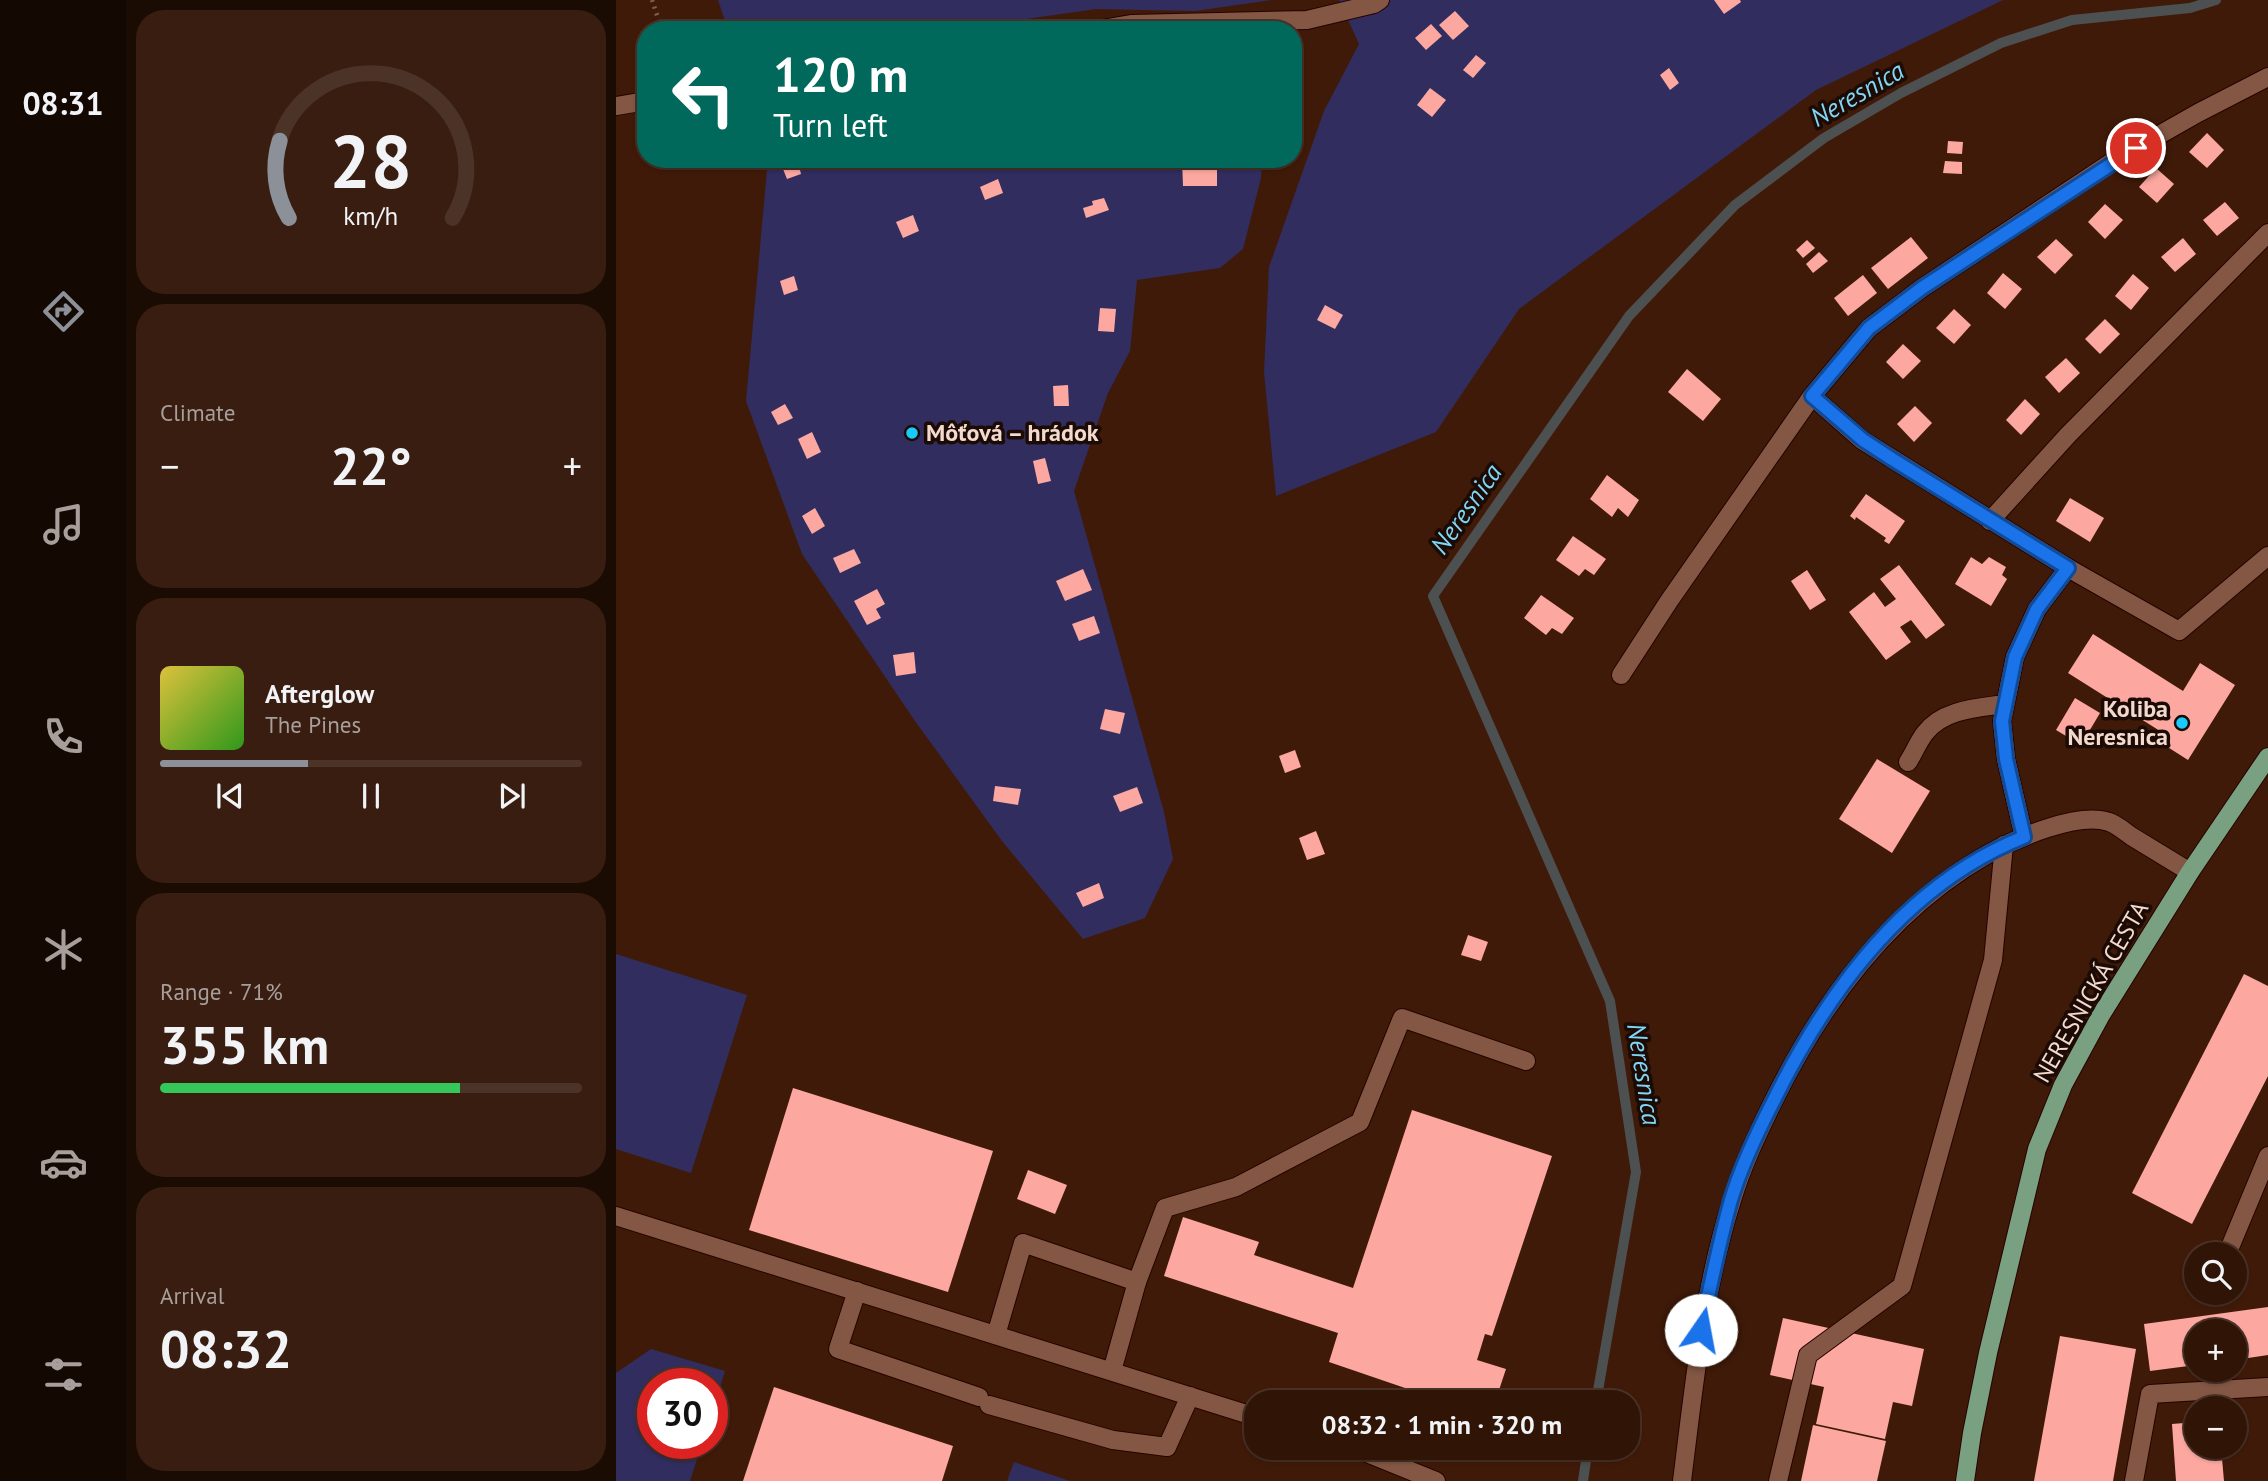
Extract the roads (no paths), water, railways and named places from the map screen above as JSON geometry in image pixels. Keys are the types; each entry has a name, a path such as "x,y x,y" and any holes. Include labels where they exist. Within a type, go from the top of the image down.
{"main road":[{"name":"NERESNICKÁ CESTA","path":"1965,1481 1988,1353 2037,1149 2063,1085 2101,1015 2190,872 2268,757"}],"street":[{"path":"1263,21 1307,20 1381,0"},
{"path":"1621,675 1812,396 1869,328 1922,288 2115,160 2268,77"},
{"path":"616,106 637,102"},
{"path":"1990,521 2068,435 2268,233"},
{"path":"1812,396 1863,440 1990,521 2179,631 2268,556"},
{"path":"2024,837 2006,759 2002,721 2015,657 2037,609 2068,568"},
{"path":"1908,762 1925,733 1936,723 1961,710 2005,704"},
{"path":"1682,1481 1701,1330 1732,1199 1759,1131 1795,1058 1834,997 1874,945 1918,902 1955,874 2004,845 2047,828 2079,821 2108,821 2190,872"},
{"path":"1778,1481 1808,1355 1902,1286 1993,960 2004,845"},
{"path":"1112,1371 1137,1282 1165,1208 1236,1187 1360,1122 1402,1018 1527,1061"},
{"path":"2232,1242 2268,1156"},
{"path":"616,1216 1244,1413"},
{"path":"996,1335 1023,1243 1137,1282"},
{"path":"857,1291 838,1349 984,1401 1113,1440 1167,1447 1190,1396"},
{"path":"2134,1481 2150,1394 2268,1387"},
{"path":"1384,1460 1436,1481"}],"waterway":[{"name":"Neresnica","path":"1598,1390 1636,1172 1610,1001 1433,596 1629,316 1735,205 1824,138 1901,93 2001,43 2072,20 2190,8 2216,0"},
{"name":"Neresnica","path":"1583,1481 1586,1460"}],"place":[{"name":"Môťová – hrádok","path":"912,433"},
{"name":"Koliba Neresnica","path":"2182,723"}]}
